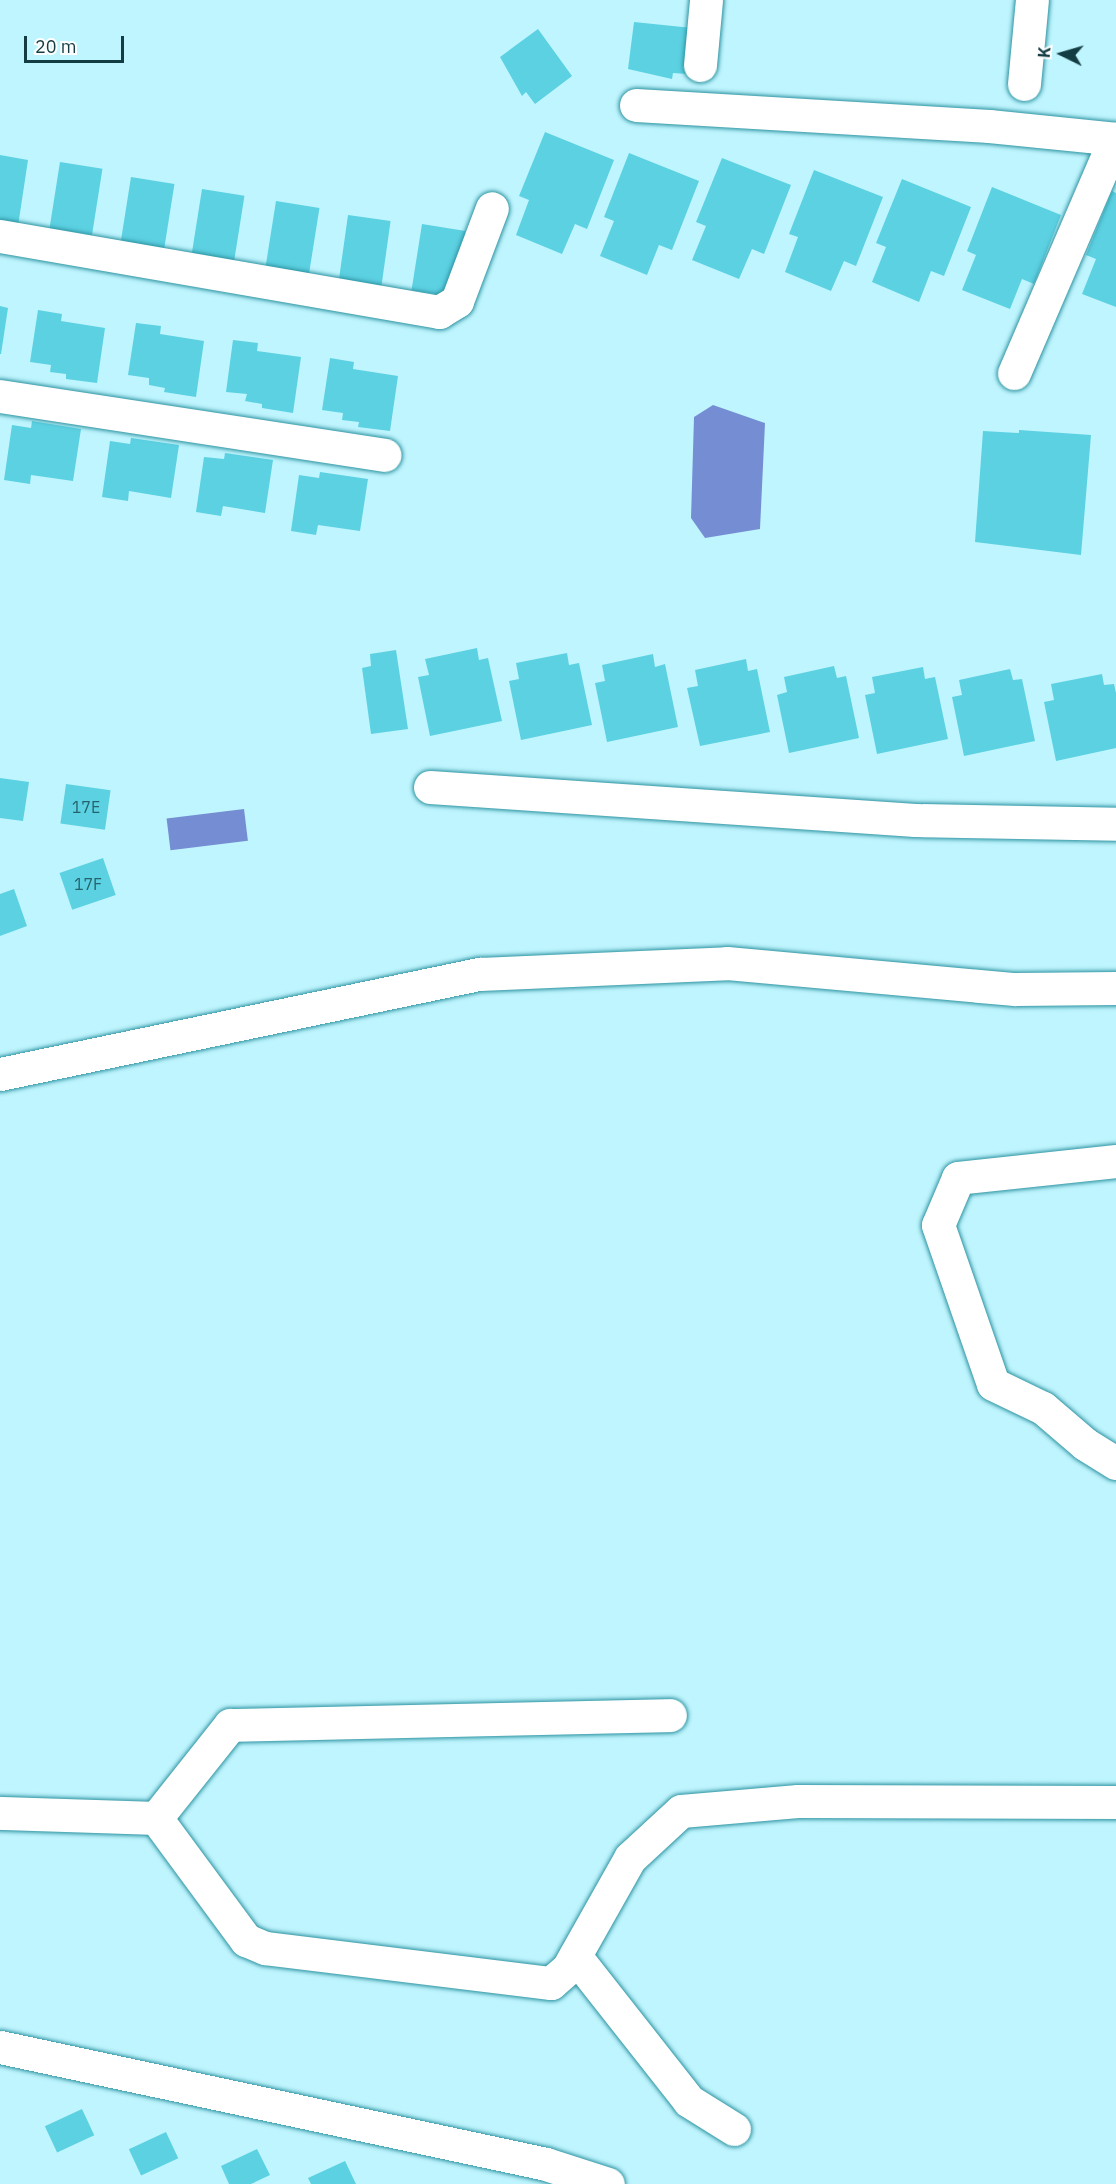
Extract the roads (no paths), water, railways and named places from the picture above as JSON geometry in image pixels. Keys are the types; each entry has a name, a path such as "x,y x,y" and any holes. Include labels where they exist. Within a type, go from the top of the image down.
{"lane":[{"path":"700,65 706,0"},
{"path":"1024,84 1032,0"},
{"path":"636,105 989,126 1115,139 1014,374"},
{"path":"0,236 439,312 457,301 492,208"},
{"path":"0,396 384,456"},
{"path":"430,787 915,820 1116,824"},
{"path":"0,1074 480,974 727,963 1015,989 1116,988"},
{"path":"1116,1161 958,1178 938,1225 993,1384 1043,1407 1085,1444 1116,1463"},
{"path":"156,1818 230,1725 670,1715"},
{"path":"156,1818 246,1940 265,1948 551,1983 575,1956 630,1858 681,1811 798,1801 1116,1802"},
{"path":"0,1813 156,1818"},
{"path":"575,1956 689,2101 734,2129"},
{"path":"0,2047 546,2164 608,2184"}],"water":[{"path":"713,405 765,423 760,529 705,538 691,518 694,417"},
{"path":"244,809 248,841 170,850 167,819"}]}
